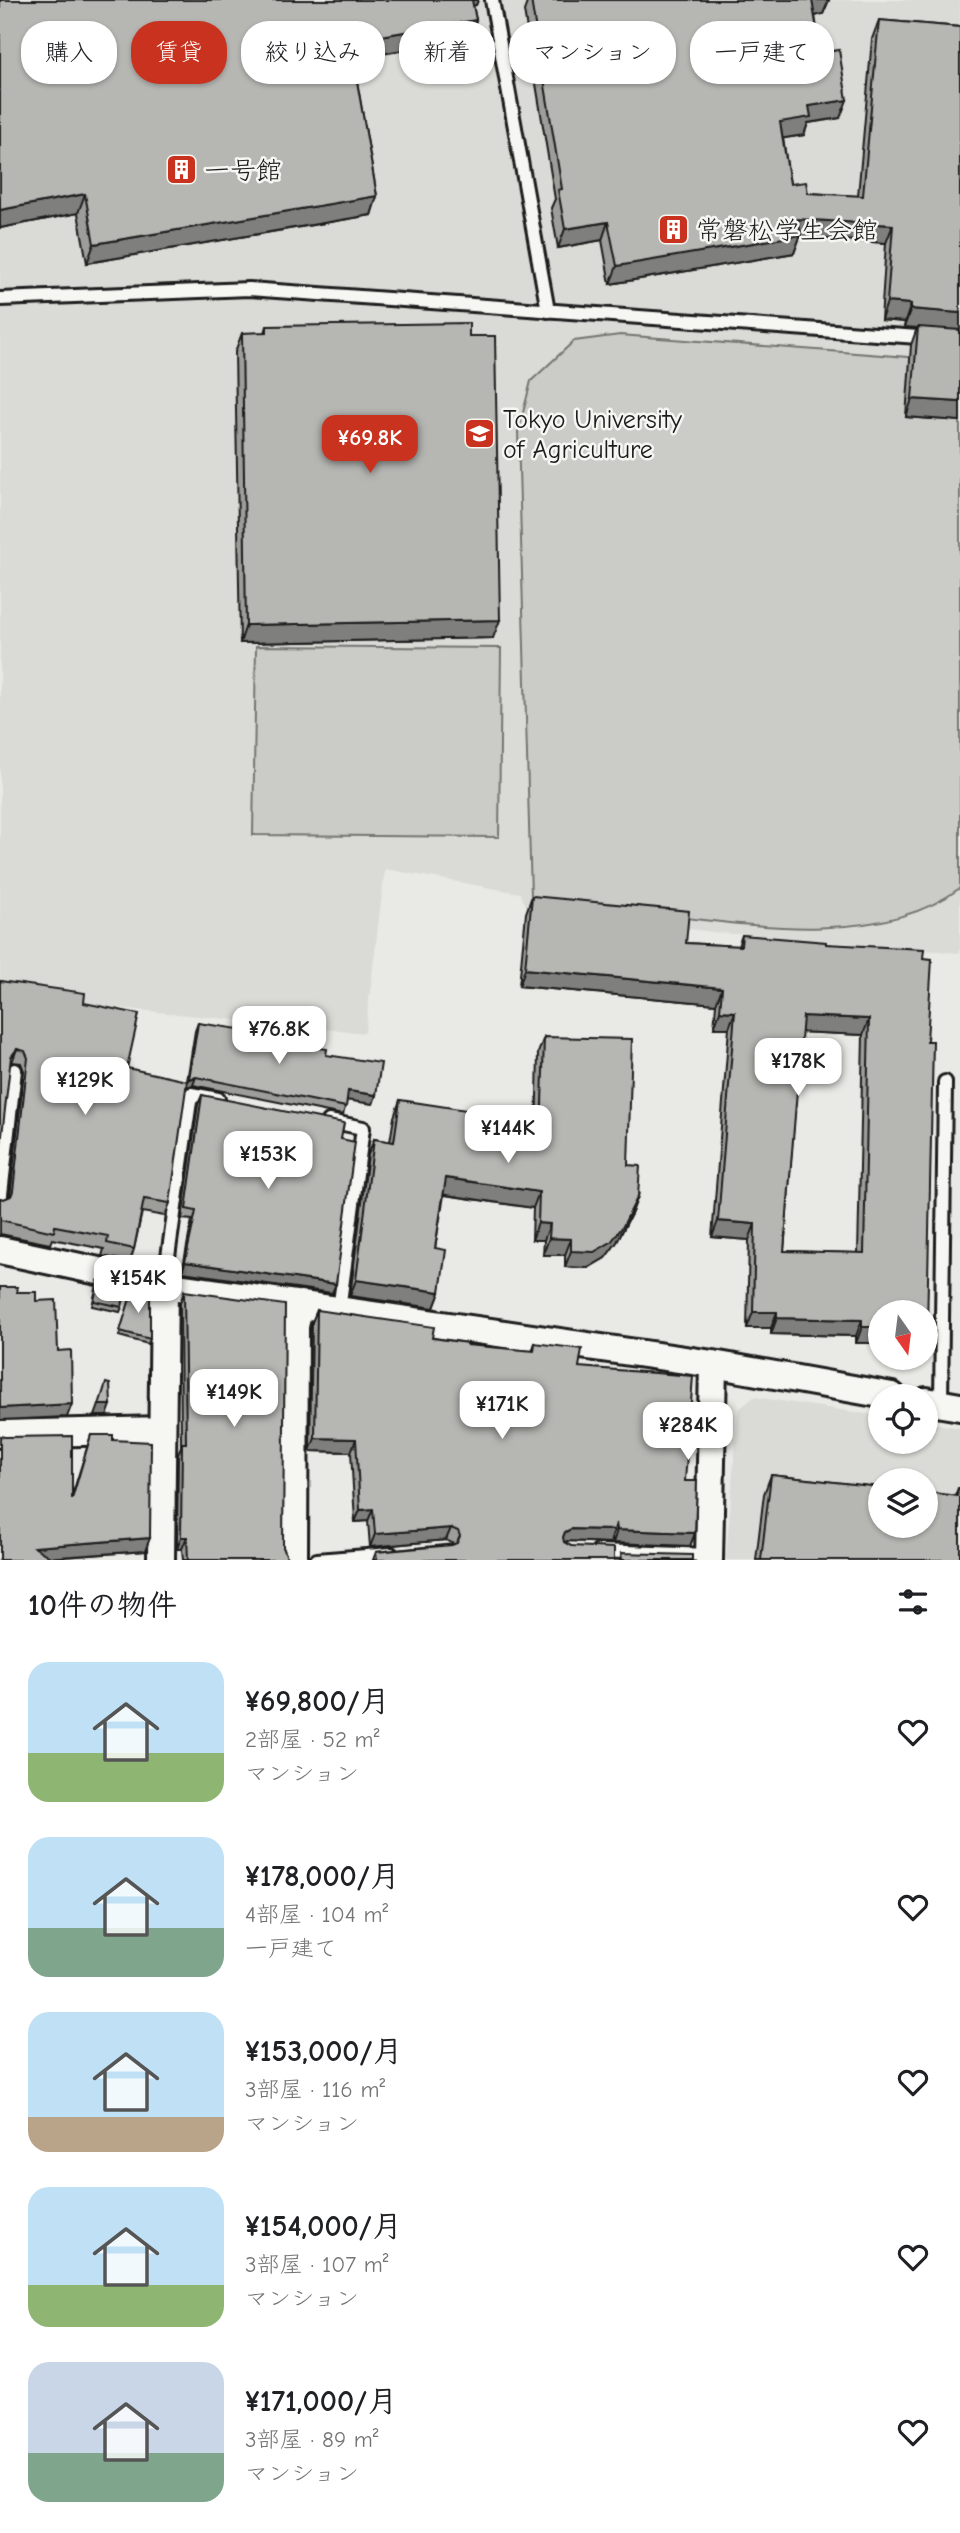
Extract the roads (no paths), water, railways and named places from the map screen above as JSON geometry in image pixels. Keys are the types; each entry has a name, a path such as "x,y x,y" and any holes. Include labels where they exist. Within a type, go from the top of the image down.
{"street":[{"path":"0,1250 164,1285 713,1364 868,1392"},
{"path":"161,1560 164,1285"},
{"path":"294,1560 295,1325 300,1304"},
{"path":"709,1558 713,1364"},
{"path":"0,1434 162,1430"}],"lane":[{"path":"492,0 548,311"},
{"path":"0,299 249,289 960,340"},
{"path":"0,1203 15,1070"},
{"path":"942,1404 945,1082"},
{"path":"164,1285 191,1094 231,1102"},
{"path":"310,1117 363,1128 339,1310"},
{"path":"580,1551 709,1558"},
{"path":"317,1560 408,1553"}],"place":[{"name":"一号館","path":"181,170"},
{"name":"常磐松学生会館","path":"673,230"},
{"name":"Tokyo University of Agriculture","path":"480,434"}]}
